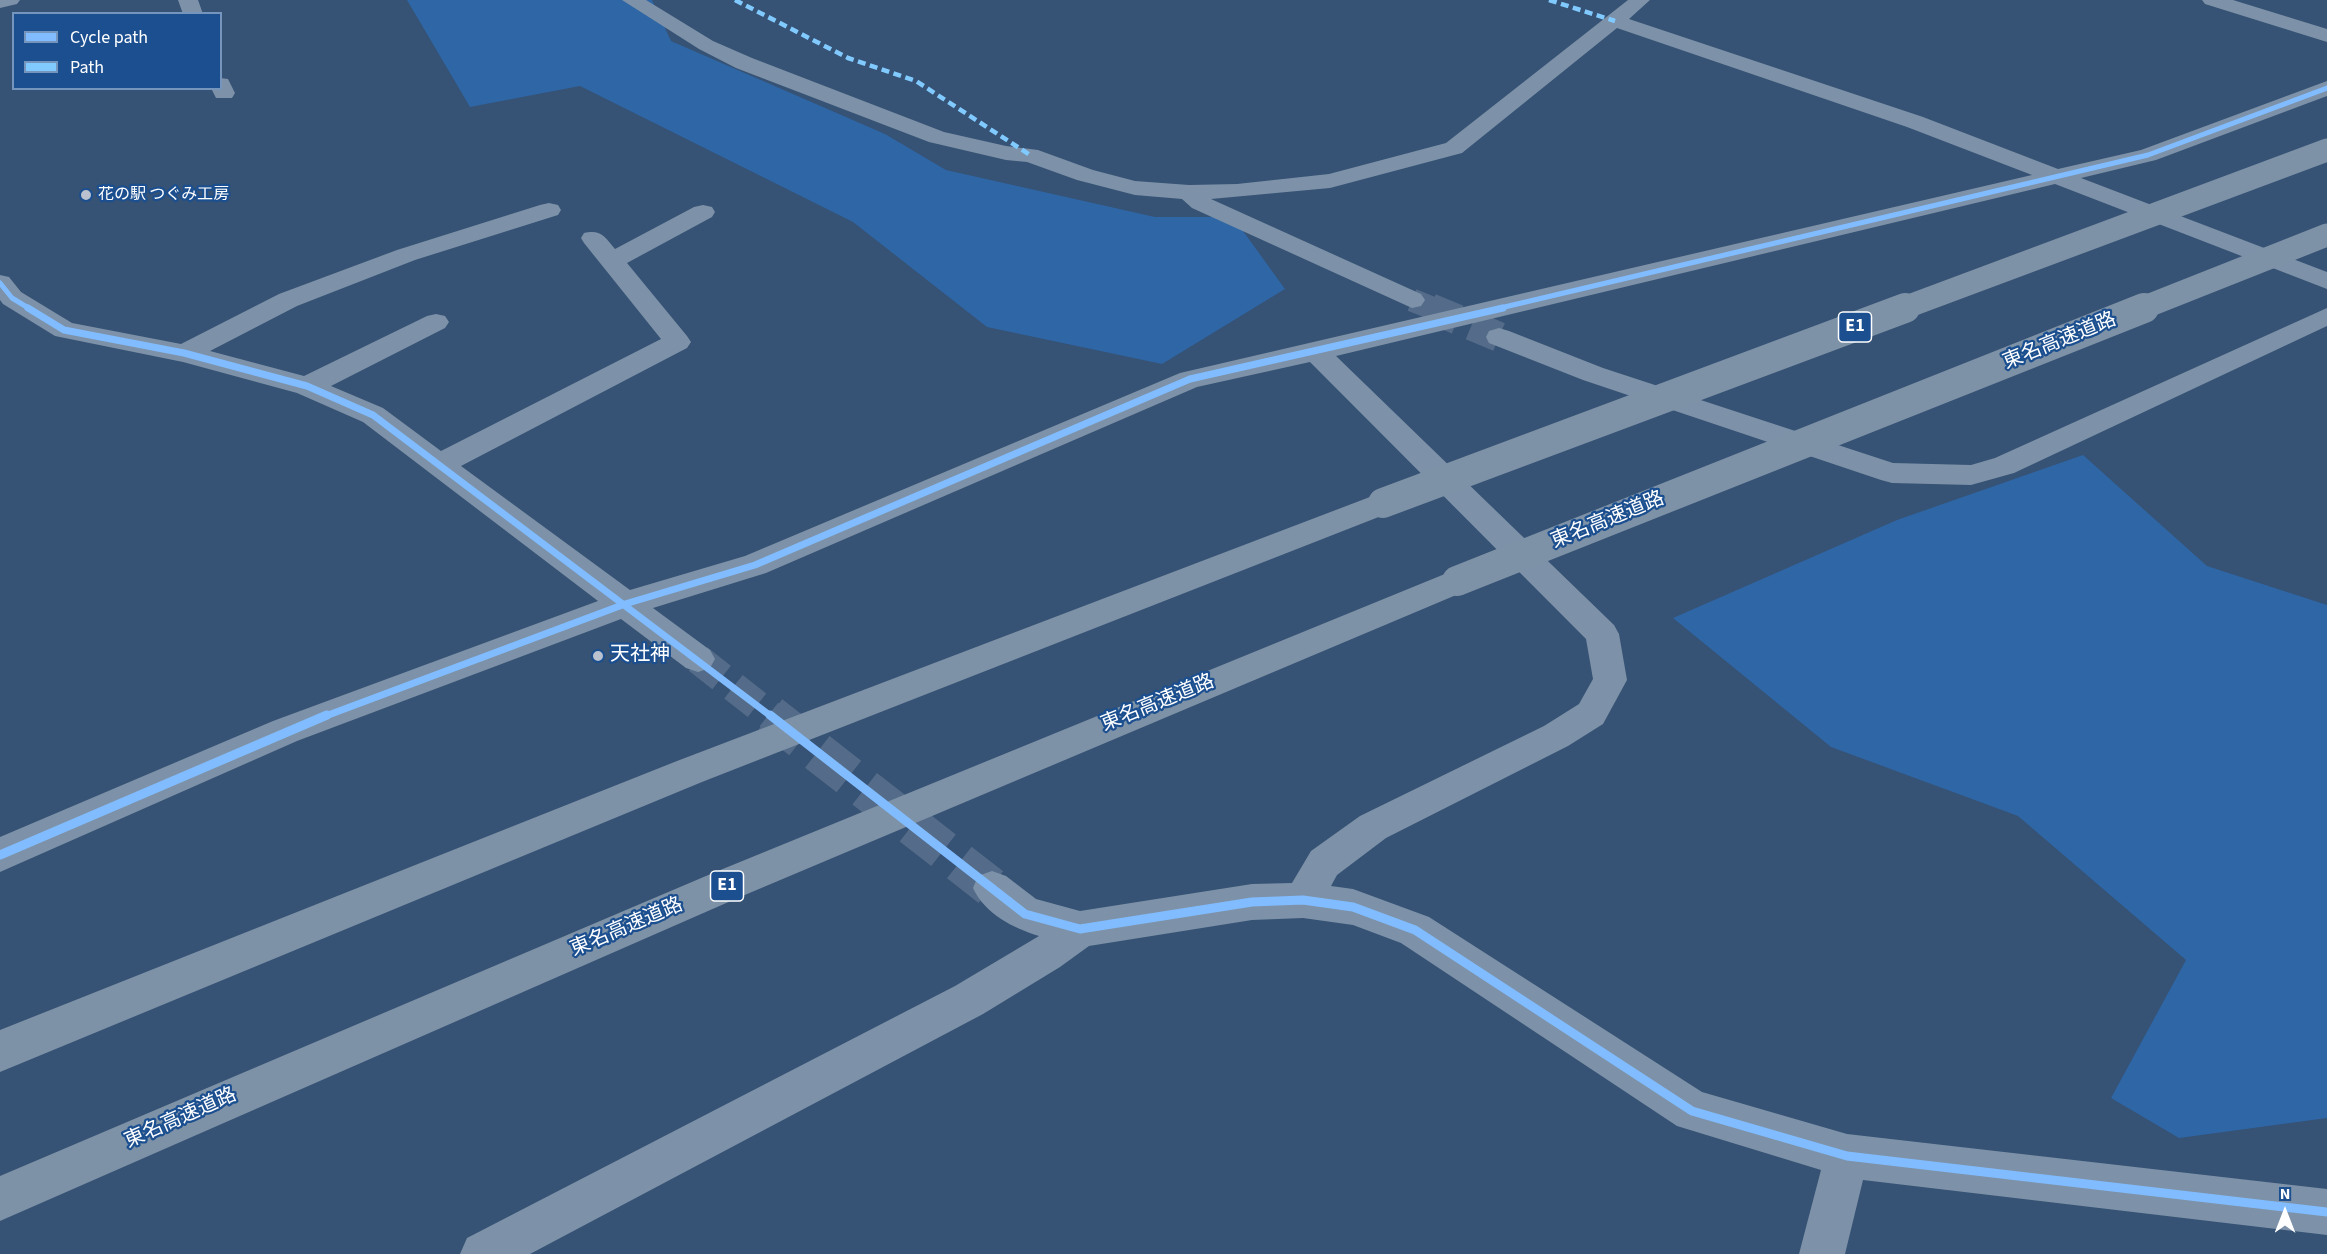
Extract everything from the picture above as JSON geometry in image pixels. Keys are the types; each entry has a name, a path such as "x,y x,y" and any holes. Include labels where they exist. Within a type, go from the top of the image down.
{"highway":[{"name":"E1","path":"0,1051 212,962 969,661 1383,503 2327,150"},
{"name":"東名高速道路","path":"0,1199 228,1098 1000,770 1457,581 2327,235"}],"street":[{"path":"0,2 10,0"},
{"path":"632,0 706,45 744,63 937,136 1006,153 1030,155 1085,176 1135,188 1189,192 1237,191 1330,181 1454,148 1640,0"},
{"path":"2212,0 2327,36"},
{"path":"1615,21 1915,122 2327,281"},
{"path":"0,855 285,731 625,604 755,565 1190,379 1316,352 2148,155 2327,88"},
{"path":"1189,192 1201,203 1412,300"},
{"path":"184,353 288,300 406,255 549,210"},
{"path":"611,261 703,212"},
{"path":"439,465 676,342 593,238"},
{"path":"0,283 12,298 64,330 184,353 307,386 373,415 698,659"},
{"path":"1499,337 1593,374 1892,473 1971,475 2004,466 2327,316"},
{"path":"307,386 436,322"},
{"path":"1303,900 1324,863 1373,827 1556,736 1582,720 1591,714 1610,680 1602,634 1316,352"},
{"path":"992,888 1025,914 1080,929 1252,902 1303,900 1353,907 1415,930 1692,1111 1847,1156 2327,1212"},
{"path":"483,1254 969,1000 1046,954 1080,929"},
{"path":"1822,1254 1847,1156"}],"shaded area":[{"path":"407,0 652,0 671,41 885,134 946,170 1155,217 1233,217 1285,289 1162,364 987,327 853,222 580,86 470,107"},
{"path":"2083,455 2207,566 2327,605 2327,1118 2179,1138 2111,1098 2186,960 2018,816 1831,747 1673,618 1897,520"}],"tunnel":[{"path":"1412,300 1434,309"},
{"path":"1430,308 1499,337"},
{"path":"698,659 772,717"},
{"path":"770,715 992,888"}],"marked path":[{"path":"735,0 848,58 916,81 1030,155"},
{"path":"1549,0 1615,21"}],"cycle path":[{"path":"0,855 285,731 625,604 755,565 1190,379 1316,352 2148,155 2327,88"},
{"path":"0,283 12,298 64,330 184,353 307,386 373,415 698,659 1025,914 1080,929 1252,902 1303,900 1353,907 1415,930 1692,1111 1847,1156 2327,1212"}],"place":[{"name":"花の駅 つぐみ工房","path":"86,195"},
{"name":"天社神","path":"598,656"}]}
